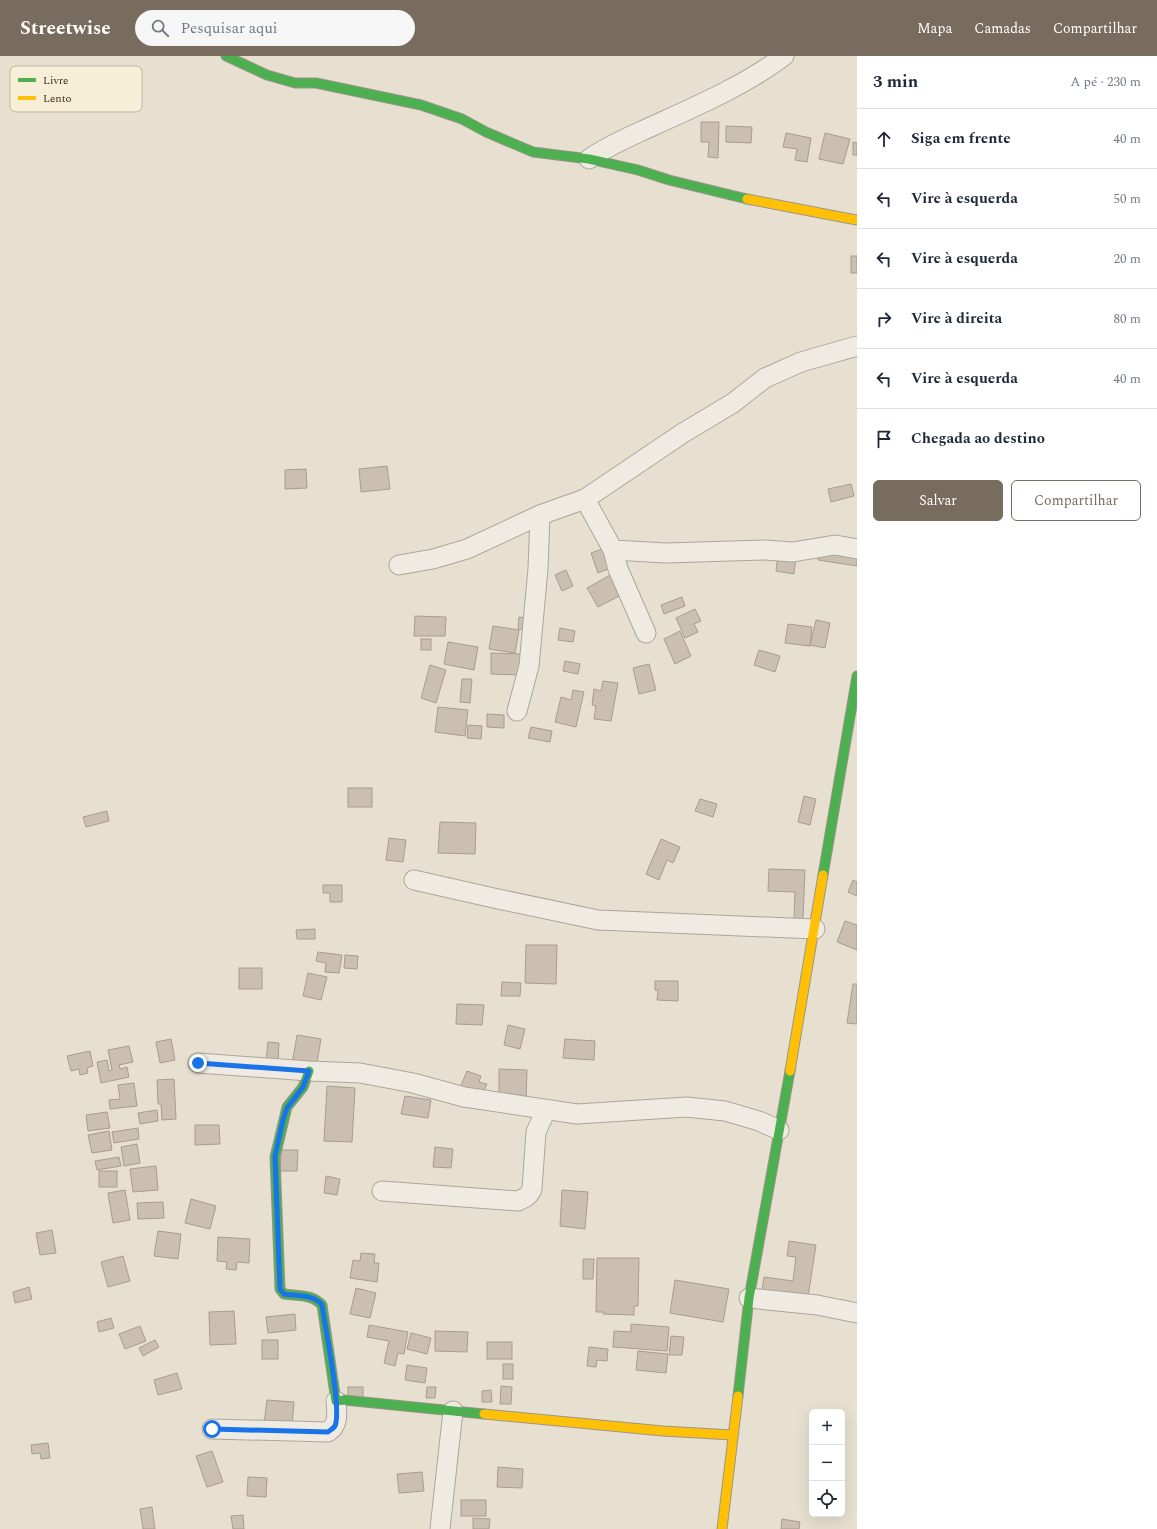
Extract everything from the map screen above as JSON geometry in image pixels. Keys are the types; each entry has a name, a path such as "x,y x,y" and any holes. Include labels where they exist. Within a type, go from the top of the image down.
{"street":[{"path":"226,56 267,75 295,83 316,83 421,105 462,119 486,132 534,152 589,159 638,170 669,180 753,200 857,220"},
{"path":"589,159 601,150 619,141 678,115 736,86 784,56"},
{"path":"399,565 433,559 467,549 540,515 585,499 683,433 733,403 766,378 801,362 857,346"},
{"path":"585,499 613,550 618,569 646,633"},
{"path":"517,711 529,666 538,568 540,515"},
{"path":"613,550 666,553 765,550 793,552 835,545 857,549"},
{"path":"722,1529 749,1298 815,929 857,676"},
{"path":"414,880 598,920 815,929"},
{"path":"198,1063 360,1074 413,1083 464,1097 577,1114 687,1107 725,1111 758,1121 779,1130"},
{"path":"212,1429 328,1432 335,1426 337,1418 336,1401 322,1305 319,1300 312,1297 284,1294 280,1289 275,1156 287,1108 303,1087 309,1071"},
{"path":"382,1191 518,1201 525,1198 529,1195 532,1189 536,1132 546,1110"},
{"path":"749,1298 817,1305 857,1313"},
{"path":"336,1401 344,1400 663,1431 732,1435"},
{"path":"440,1529 453,1411"}],"building":[{"path":"701,122 719,122 718,158 708,157 709,142 701,142"},
{"path":"726,126 752,127 751,143 726,142"},
{"path":"786,133 811,138 807,162 795,160 797,149 783,147"},
{"path":"825,133 850,139 843,164 819,159"},
{"path":"853,142 857,143 857,155 853,155"},
{"path":"851,256 857,256 857,273 851,273"},
{"path":"387,466 390,489 361,492 359,469"},
{"path":"306,469 307,488 285,489 285,470"},
{"path":"851,484 854,496 831,502 828,489"},
{"path":"605,548 613,567 598,573 591,553"},
{"path":"820,549 857,555 857,566 818,560"},
{"path":"778,553 796,556 794,574 776,571"},
{"path":"566,570 573,586 562,591 555,575"},
{"path":"614,573 625,593 598,607 587,588"},
{"path":"682,597 685,606 664,614 661,605"},
{"path":"695,609 701,621 694,624 698,632 685,638 676,618"},
{"path":"415,616 446,617 445,636 414,636"},
{"path":"519,617 528,618 526,630 518,629"},
{"path":"816,620 830,623 825,648 810,645"},
{"path":"788,624 812,627 810,646 785,643"},
{"path":"493,626 519,630 515,653 489,649"},
{"path":"560,628 575,631 573,642 558,640"},
{"path":"680,631 691,656 675,664 664,639"},
{"path":"421,639 431,639 431,650 421,650"},
{"path":"448,642 478,647 474,670 444,664"},
{"path":"759,650 780,656 775,672 754,665"},
{"path":"491,653 520,654 520,675 491,674"},
{"path":"565,661 580,664 578,674 563,671"},
{"path":"649,664 656,690 639,694 633,668"},
{"path":"430,665 446,670 436,703 421,698"},
{"path":"462,679 472,679 470,703 460,702"},
{"path":"603,681 618,683 611,721 594,719 596,706 592,705 594,689 601,691"},
{"path":"573,690 584,692 576,727 555,722 561,697 571,700"},
{"path":"438,707 468,710 465,736 435,732"},
{"path":"487,714 504,715 504,728 487,727"},
{"path":"468,725 482,726 481,739 467,738"},
{"path":"531,727 552,731 550,742 528,738"},
{"path":"348,788 372,788 372,807 348,807"},
{"path":"804,796 816,799 810,825 798,822"},
{"path":"700,799 717,804 713,817 695,811"},
{"path":"107,811 109,821 86,827 83,817"},
{"path":"440,822 476,823 475,854 438,853"},
{"path":"389,838 406,840 403,862 386,860"},
{"path":"661,839 680,847 673,863 667,860 659,880 646,874"},
{"path":"769,869 805,870 803,919 794,918 795,892 768,891"},
{"path":"853,880 857,882 857,896 848,892"},
{"path":"323,885 342,885 342,902 330,902 330,893 323,893"},
{"path":"845,921 857,925 857,950 837,942"},
{"path":"315,929 315,939 297,939 296,930"},
{"path":"526,945 557,945 556,984 525,983"},
{"path":"318,952 342,955 339,973 325,972 326,963 316,961"},
{"path":"345,955 358,956 357,969 344,968"},
{"path":"239,968 262,968 262,989 239,989"},
{"path":"308,973 327,977 321,1000 303,996"},
{"path":"655,981 678,981 678,1001 657,1000 658,990 655,990"},
{"path":"502,982 521,983 520,996 501,996"},
{"path":"853,984 857,984 857,1024 847,1023"},
{"path":"457,1004 484,1005 482,1025 456,1024"},
{"path":"508,1025 525,1029 520,1049 504,1045"},
{"path":"297,1035 321,1039 316,1068 292,1064"},
{"path":"171,1039 175,1060 160,1063 156,1042"},
{"path":"565,1039 595,1041 594,1060 563,1058"},
{"path":"268,1042 279,1043 278,1062 266,1061"},
{"path":"129,1046 133,1062 119,1065 120,1069 127,1067 129,1077 101,1083 97,1062 107,1060 109,1071 112,1070 108,1050"},
{"path":"90,1051 93,1066 87,1068 88,1073 80,1075 79,1069 71,1071 67,1056"},
{"path":"499,1069 527,1070 526,1101 499,1100"},
{"path":"467,1071 481,1076 479,1082 487,1084 483,1093 459,1090"},
{"path":"174,1079 176,1119 162,1120 161,1104 158,1104 157,1080"},
{"path":"134,1083 137,1106 110,1109 109,1100 120,1099 118,1085"},
{"path":"327,1086 355,1088 352,1142 324,1141"},
{"path":"405,1096 431,1100 428,1118 401,1114"},
{"path":"157,1110 158,1121 140,1124 138,1113"},
{"path":"107,1112 110,1128 88,1131 86,1115"},
{"path":"195,1125 219,1125 220,1144 195,1145"},
{"path":"138,1128 139,1139 114,1143 112,1132"},
{"path":"109,1131 112,1150 92,1153 88,1135"},
{"path":"137,1144 140,1163 124,1166 121,1147"},
{"path":"435,1147 453,1149 451,1168 433,1167"},
{"path":"281,1150 298,1150 297,1171 280,1171"},
{"path":"119,1157 121,1166 97,1170 95,1161"},
{"path":"156,1166 158,1190 133,1192 130,1169"},
{"path":"99,1171 117,1171 117,1187 99,1187"},
{"path":"326,1176 340,1179 337,1195 324,1193"},
{"path":"125,1190 130,1220 113,1223 108,1193"},
{"path":"562,1190 588,1192 585,1229 560,1226"},
{"path":"191,1199 216,1206 210,1229 185,1223"},
{"path":"163,1202 164,1218 138,1219 137,1203"},
{"path":"52,1230 56,1253 40,1255 36,1233"},
{"path":"158,1231 181,1234 178,1259 154,1256"},
{"path":"218,1237 250,1239 249,1263 237,1262 236,1270 226,1269 227,1262 217,1261"},
{"path":"789,1241 816,1245 808,1297 762,1290 764,1277 793,1281 796,1257 787,1256"},
{"path":"361,1253 375,1254 374,1263 379,1263 377,1282 350,1278 353,1260 360,1261"},
{"path":"123,1256 130,1281 108,1287 101,1262"},
{"path":"597,1258 639,1258 638,1306 634,1306 634,1315 603,1314 603,1312 596,1312"},
{"path":"583,1259 594,1259 593,1279 583,1279"},
{"path":"675,1280 729,1289 723,1322 670,1313"},
{"path":"29,1287 32,1299 15,1303 13,1292"},
{"path":"356,1288 376,1293 370,1318 350,1314"},
{"path":"234,1311 236,1344 210,1345 209,1312"},
{"path":"295,1314 296,1330 268,1333 266,1317"},
{"path":"111,1318 114,1328 99,1332 97,1322"},
{"path":"631,1324 669,1327 667,1351 613,1347 614,1331 631,1332"},
{"path":"369,1325 408,1332 404,1354 398,1353 395,1366 384,1363 389,1341 367,1337"},
{"path":"140,1326 146,1341 125,1349 119,1334"},
{"path":"435,1331 468,1332 467,1352 435,1351"},
{"path":"411,1333 431,1338 427,1354 407,1349"},
{"path":"671,1336 684,1337 682,1355 669,1355"},
{"path":"155,1340 159,1347 143,1356 139,1348"},
{"path":"262,1340 278,1340 278,1359 262,1359"},
{"path":"487,1342 512,1342 512,1359 487,1359"},
{"path":"589,1347 608,1349 607,1361 597,1360 596,1367 587,1366"},
{"path":"638,1351 668,1354 666,1373 636,1370"},
{"path":"503,1364 513,1364 513,1379 503,1379"},
{"path":"407,1365 427,1368 425,1383 405,1380"},
{"path":"177,1373 182,1389 158,1395 154,1380"},
{"path":"501,1386 512,1387 511,1404 500,1404"},
{"path":"348,1387 363,1387 363,1397 348,1397"},
{"path":"427,1387 436,1387 435,1398 426,1398"},
{"path":"491,1390 492,1402 482,1402 482,1391"},
{"path":"267,1400 294,1402 292,1427 264,1424"},
{"path":"48,1443 50,1458 41,1459 40,1453 32,1454 31,1445"},
{"path":"212,1451 223,1482 207,1487 196,1456"},
{"path":"498,1467 523,1469 522,1488 497,1487"},
{"path":"422,1472 424,1491 399,1493 397,1474"},
{"path":"248,1477 267,1478 266,1497 247,1496"},
{"path":"461,1500 486,1500 486,1516 461,1516"},
{"path":"152,1507 155,1529 143,1529 140,1509"},
{"path":"243,1515 244,1529 233,1529 231,1516"},
{"path":"473,1518 490,1519 489,1529 473,1529"},
{"path":"782,1519 800,1522 799,1529 781,1529"}],"traffic: fast":[{"path":"226,56 267,75 295,83 316,83 421,105 462,119 486,132 533,152 589,159 638,170 669,180 747,199"},
{"path":"823,875 857,676"},
{"path":"309,1071 303,1087 287,1107 275,1157 280,1289 284,1294 309,1297 318,1301 322,1305 336,1401 344,1400 484,1414"},
{"path":"738,1396 749,1298 790,1071"}],"traffic: slow":[{"path":"747,199 857,220"},
{"path":"790,1071 823,875"},
{"path":"722,1529 738,1396"},
{"path":"484,1414 663,1431 732,1435"}],"route":[{"path":"198,1063 309,1071 308,1078 303,1087 287,1108 275,1156 280,1289 284,1294 312,1297 319,1300 322,1305 335,1389 337,1418 335,1426 328,1432 212,1429"}]}
